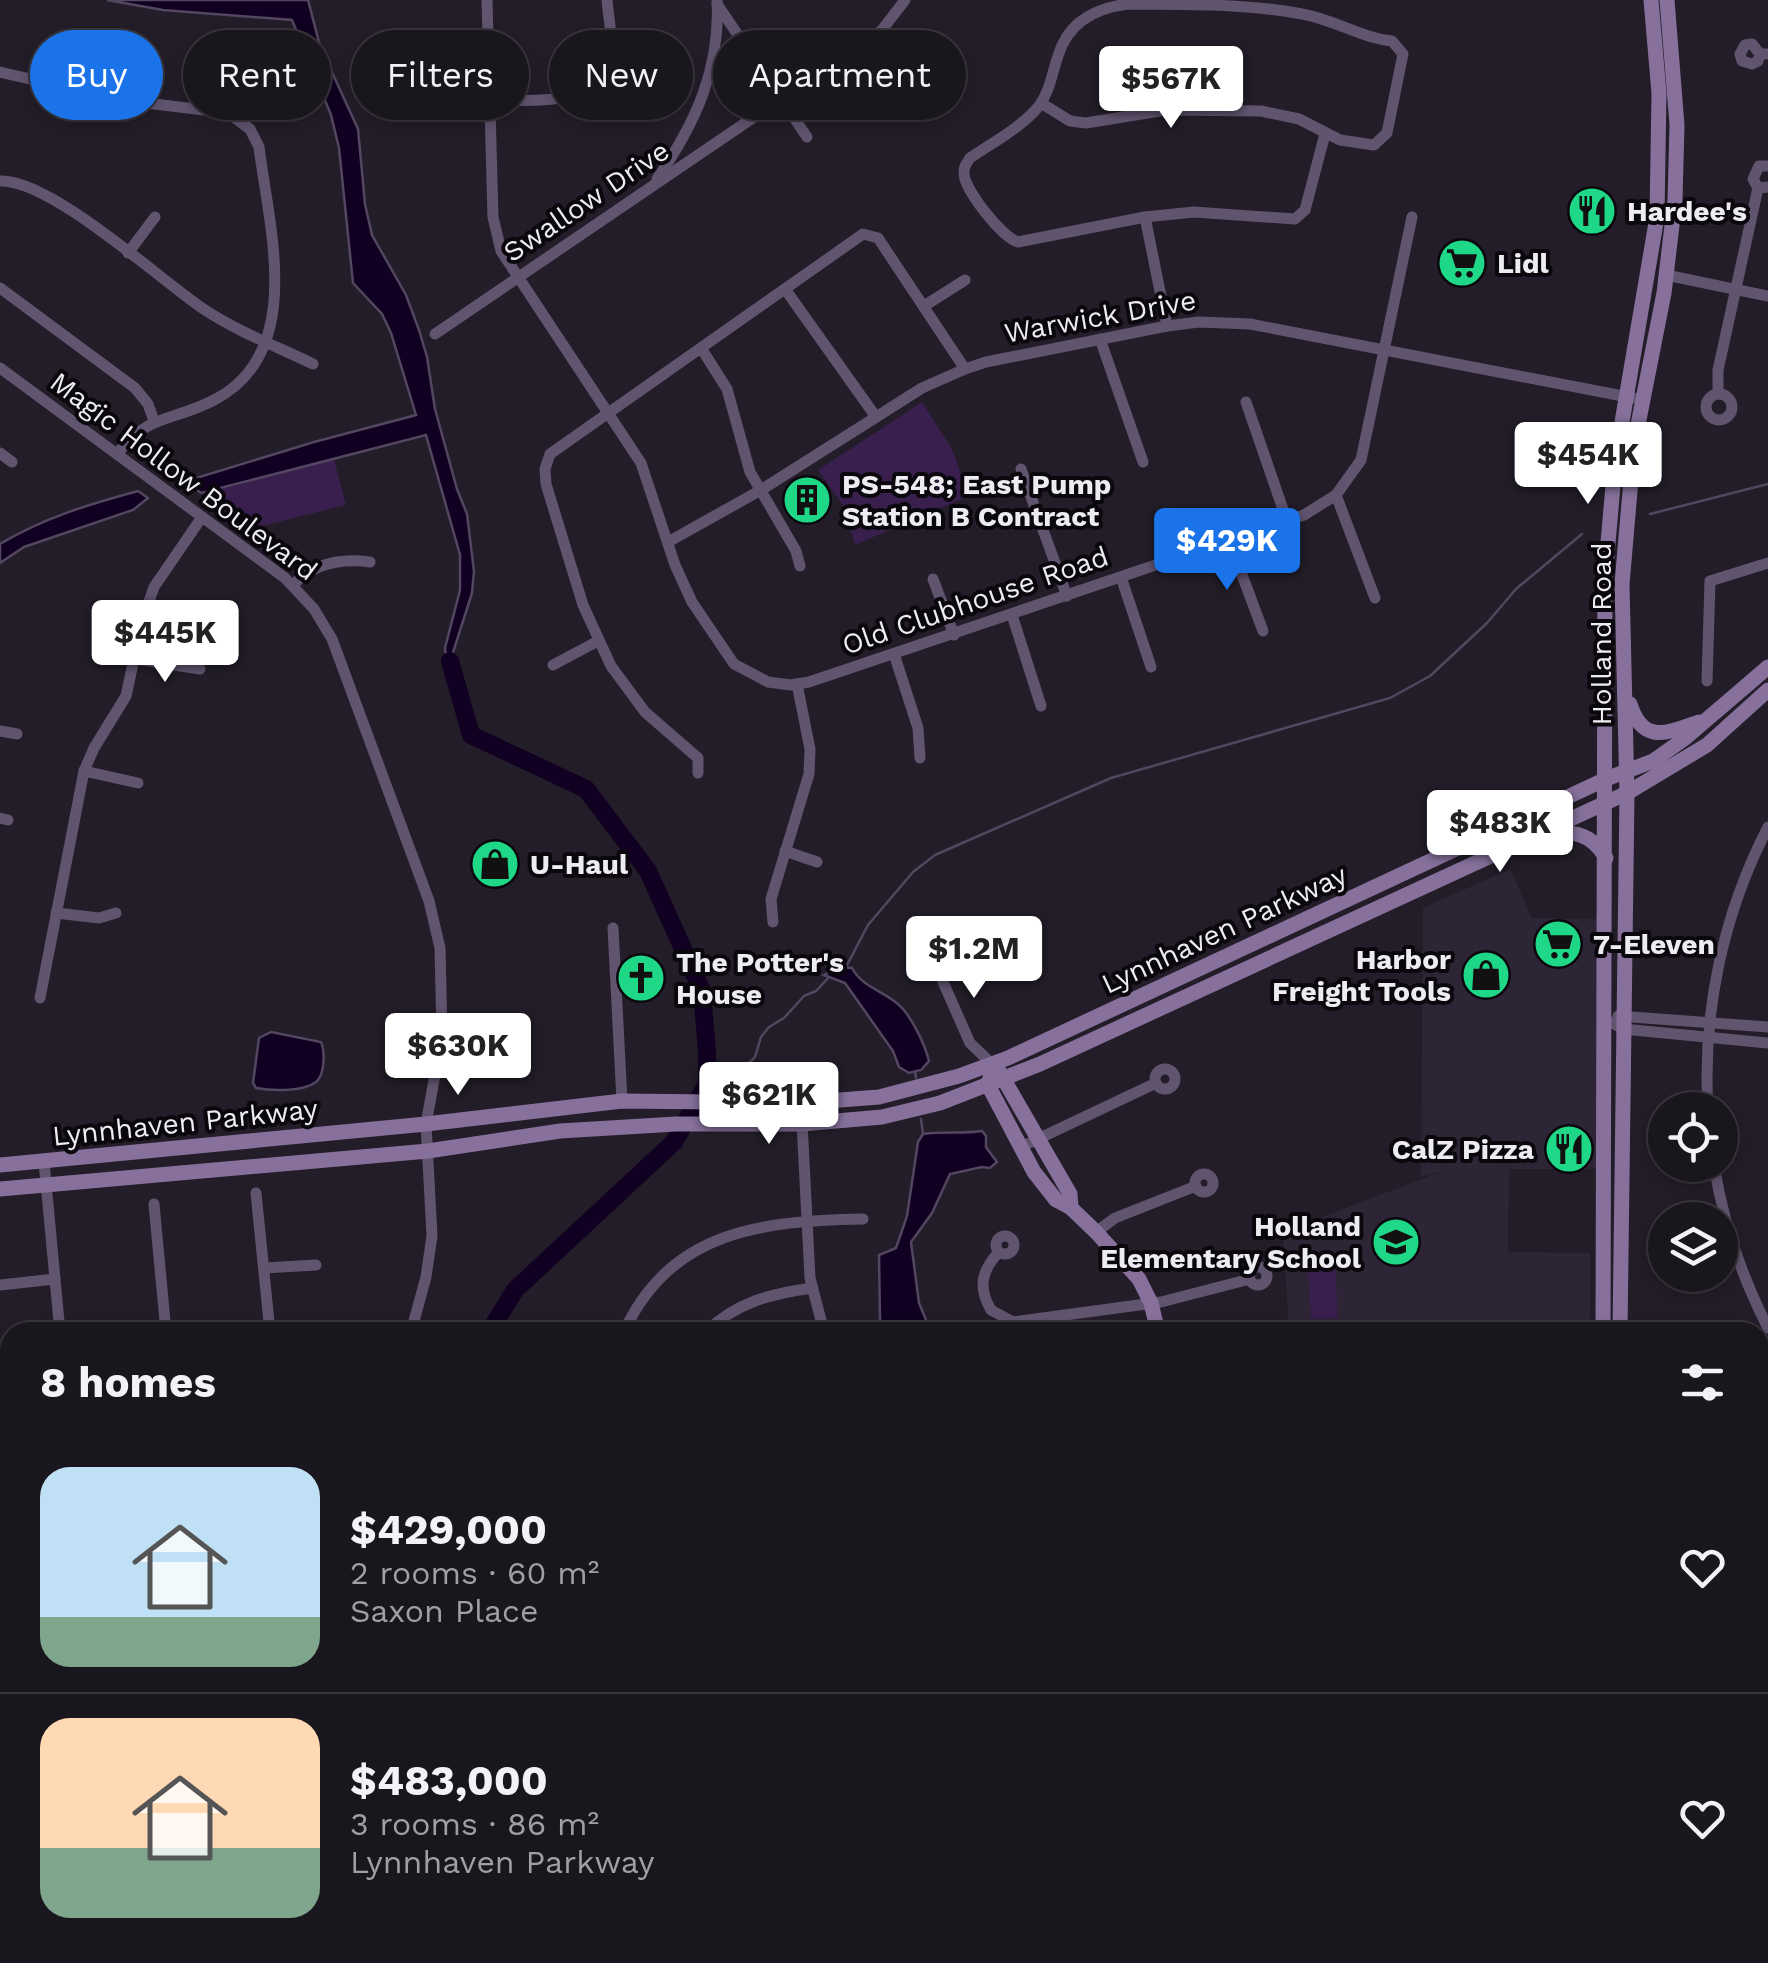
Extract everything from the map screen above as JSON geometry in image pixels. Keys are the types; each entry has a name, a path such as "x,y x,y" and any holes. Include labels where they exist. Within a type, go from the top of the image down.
{"main road":[{"name":"Holland Road","path":"1620,1322 1627,792 1623,567 1634,399 1652,256 1660,138 1650,0"},
{"name":"Holland Road","path":"1603,1322 1605,577 1613,478 1666,276 1675,200 1677,125 1667,0"},
{"path":"1652,256 1666,276"},
{"name":"Lynnhaven Parkway","path":"0,1166 426,1124 622,1100 801,1103 880,1098 992,1064 1653,760 1708,720 1768,667"},
{"name":"Lynnhaven Parkway","path":"0,1189 428,1152 539,1133 676,1124 802,1124 882,1117 940,1103 1006,1079 1627,792 1708,744 1768,690"},
{"path":"1627,694 1636,722 1646,731 1668,733 1708,720"},
{"path":"1541,832 1574,832 1588,837 1606,859"},
{"path":"992,1064 1006,1079 1034,1172 1056,1200 1071,1208 1096,1232 1138,1279 1152,1303 1156,1322"},
{"path":"992,1064 988,1086 1028,1143"},
{"path":"539,1133 558,1125 605,1118 618,1110 622,1100"}],"street":[{"path":"486,0 488,30"},
{"path":"529,100 561,100 592,86 610,58 606,0"},
{"name":"Swallow Drive","path":"882,30 905,0"},
{"path":"717,2 735,30"},
{"path":"652,186 706,91 716,50 717,2"},
{"path":"1041,103 1070,120 1086,123 1166,110 1261,111 1299,119 1325,134 1366,146 1384,139 1403,58 1401,48 1392,41 1371,38 1330,19 1236,3 1128,4 1090,14 1064,41 1041,103 970,158 964,169 966,182 1000,232 1010,240 1026,242 1145,217 1217,212 1295,219 1305,210 1325,134"},
{"path":"0,72 122,100 228,112 243,121 259,147 276,298 266,342 246,374 224,394 198,408 154,421 132,435 116,454"},
{"path":"492,120 495,234 518,278 641,463 692,602 726,655 756,678 797,684 810,760 771,898 773,922"},
{"name":"Swallow Drive","path":"435,334 750,120"},
{"path":"795,120 806,137"},
{"path":"1718,394 1718,370 1735,291 1763,188 1753,180 1756,169 1768,166"},
{"path":"0,180 11,180 43,193 203,309 313,364"},
{"path":"1145,217 1167,326"},
{"name":"Old Clubhouse Road","path":"797,684 1287,522 1315,510 1336,495 1354,473 1366,446 1412,217"},
{"path":"128,254 155,218"},
{"path":"698,773 698,758 645,712 598,641 583,606 544,469 555,449 863,234 874,235 964,370"},
{"path":"1666,276 1768,296"},
{"path":"924,306 965,280"},
{"path":"0,288 135,388 148,404 154,421"},
{"path":"785,288 876,418"},
{"name":"Warwick Drive","path":"668,542 761,490 922,388 964,370 1167,326 1199,322 1250,324 1634,399"},
{"path":"1100,338 1143,462"},
{"path":"701,348 728,388 747,463 796,551 800,566"},
{"name":"Magic Hollow Boulevard","path":"0,368 294,586 332,639 436,925 442,974 442,1036 426,1124 430,1257 414,1322"},
{"path":"1246,402 1287,522"},
{"path":"0,453 12,462"},
{"path":"1021,468 1067,596"},
{"path":"1336,495 1375,598"},
{"path":"40,998 84,771 126,696 142,622 154,588 202,516"},
{"path":"1229,540 1263,632"},
{"path":"294,586 320,566 346,560 370,562"},
{"path":"1708,681 1710,582 1768,563"},
{"path":"1121,577 1151,667"},
{"path":"932,579 954,635"},
{"path":"1012,615 1042,706"},
{"path":"553,665 598,641"},
{"path":"894,654 918,728 920,758"},
{"path":"136,660 200,669"},
{"path":"0,731 17,734"},
{"path":"84,771 138,783"},
{"path":"1708,1092 1710,1021 1723,946 1742,887 1768,827"},
{"path":"785,851 817,862"},
{"path":"56,913 99,918 116,912"},
{"path":"613,928 622,1100"},
{"path":"969,935 945,966 943,982 970,1042 992,1064"},
{"path":"1605,1019 1709,1038 1768,1043"},
{"path":"1624,1021 1710,1021 1768,1027"},
{"path":"1028,1143 1156,1083"},
{"path":"801,1103 812,1288 821,1322"},
{"path":"44,1162 59,1322"},
{"path":"1718,1182 1730,1236 1765,1322"},
{"path":"1096,1232 1116,1218 1196,1186"},
{"path":"256,1193 269,1322"},
{"path":"154,1204 165,1322"},
{"path":"630,1322 658,1281 694,1251 733,1233 807,1220 863,1219"},
{"path":"999,1252 985,1270 982,1285 992,1310 1005,1320 1069,1316 1152,1303 1250,1279"},
{"path":"264,1268 316,1265"},
{"path":"0,1285 55,1280"},
{"path":"718,1322 755,1299 812,1288"}],"shaded area":[{"path":"107,0 308,0 316,30 296,30 292,20 163,10"},
{"path":"331,70 358,129 372,235 406,295 419,330 435,409 467,514 474,571 472,593 450,662 445,648 460,590 460,555 426,435 201,493 193,487 193,479 416,415 382,314 353,283 339,148 331,115"},
{"path":"922,402 952,449 969,496 855,545 842,504 818,470"},
{"path":"334,459 346,505 238,532 201,493"},
{"path":"138,491 148,498 133,510 24,547 0,563 0,544 16,535 67,513"},
{"path":"1510,869 1532,918 1597,919 1596,1169 1509,1169 1508,1252 1590,1253 1590,1322 1288,1322 1283,1232 1443,1171 1421,1177 1423,908"},
{"path":"839,967 852,968 863,981 903,1009 929,1061 921,1070 909,1073 899,1067 893,1051 845,983 824,975"},
{"path":"271,1032 321,1042 323,1063 316,1082 295,1089 256,1088 253,1083 259,1038"},
{"path":"982,1131 986,1147 997,1162 990,1168 950,1174 932,1213 911,1242 919,1303 927,1322 881,1322 879,1255 896,1248 907,1216 918,1142 923,1134"},
{"path":"1335,1268 1338,1318 1311,1319 1308,1270"}],"waterway":[{"path":"1650,514 1768,484"},
{"path":"846,967 868,925 913,872 935,855 1111,778 1390,698 1430,676 1487,623 1516,589 1582,534"},
{"path":"450,661 471,735 586,789 648,871 702,991 707,1052 707,1084 674,1142 515,1290 495,1322"},
{"path":"723,1069 746,1066 755,1057 761,1037 769,1027 829,977"},
{"path":"915,1071 916,1078"},
{"path":"921,1119 923,1134"}],"place":[{"name":"Hardee's","path":"1592,211"},
{"name":"Lidl","path":"1462,263"},
{"name":"PS-548; East Pump Station B Contract","path":"807,500"},
{"name":"U-Haul","path":"495,864"},
{"name":"7-Eleven","path":"1558,944"},
{"name":"Harbor Freight Tools","path":"1486,975"},
{"name":"The Potter's House","path":"641,978"},
{"name":"CalZ Pizza","path":"1569,1149"},
{"name":"Holland Elementary School","path":"1396,1242"}]}
